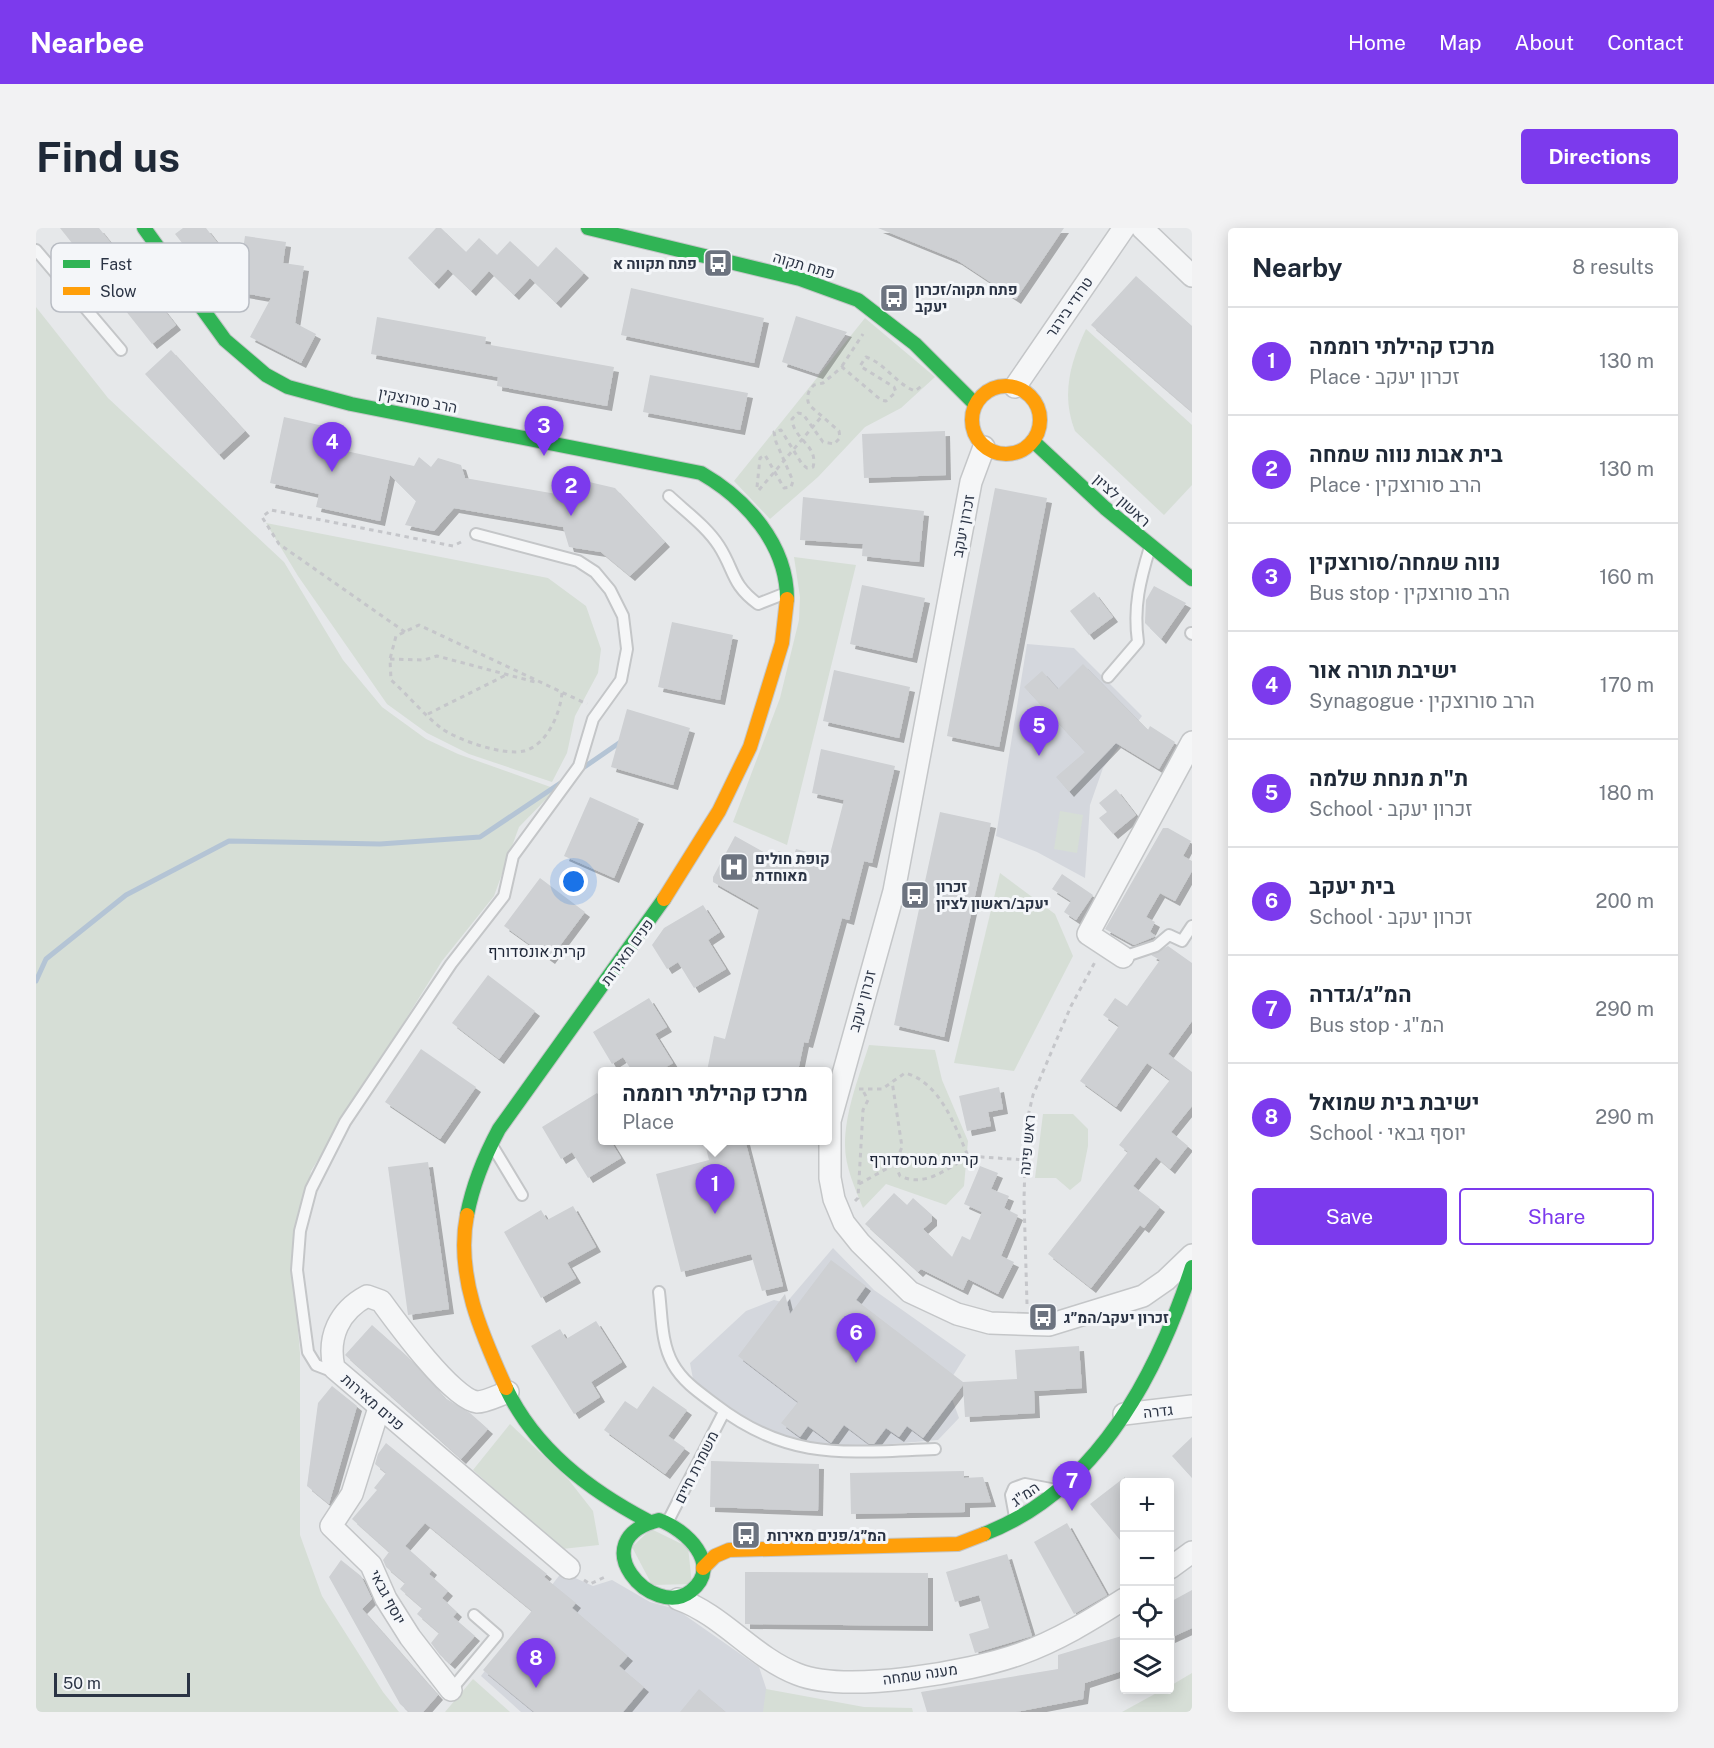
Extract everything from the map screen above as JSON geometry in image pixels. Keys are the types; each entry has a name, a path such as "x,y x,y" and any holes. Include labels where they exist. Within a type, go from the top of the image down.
{"street":[{"name":"הרב סורוצקין","path":"144,228 155,243"},
{"name":"פתח תקוה","path":"588,228 829,288 875,312 915,344 975,404"},
{"name":"טרודי בירגר","path":"1015,387 1124,228"},
{"path":"1142,228 1192,276"},
{"name":"הרב סורוצקין","path":"205,312 225,340 248,362 288,387 351,404 681,467 722,483 745,506"},
{"path":"1015,387 1025,392 1038,409 1038,431 1033,441 1025,449 1004,455 984,447 972,427 975,404 992,388 1015,387"},
{"name":"ראשון לציון","path":"1033,441 1150,547 1192,579"},
{"name":"זכרון יעקב","path":"832,1112 894,891 971,482 984,447"},
{"name":"פנים מאירות","path":"648,1521 604,1496 532,1433 519,1414 479,1325 470,1295 463,1250 474,1180 490,1143 678,881 724,804 748,753 780,649 786,617 787,592 772,544 745,506"},
{"path":"1123,957 1088,934 1192,742"},
{"name":"זכרון יעקב","path":"830,1145 830,1178 841,1214 860,1243 910,1292 957,1314 990,1323 1049,1325 1143,1296 1166,1280 1192,1255"},
{"name":"המ\"ג","path":"702,1573 721,1553 750,1549 958,1544 984,1537 1015,1521 1057,1490 1086,1464 1124,1414 1169,1333 1192,1267"},
{"name":"פנים מאירות","path":"508,1392 480,1402 467,1399 446,1381 381,1301 367,1296 356,1302 333,1332 330,1352 334,1368 569,1568"},
{"path":"1143,1296 1153,1298 1163,1307 1168,1319 1169,1333"},
{"name":"גדרה","path":"1124,1414 1192,1406"},
{"name":"יוסף גבאי","path":"379,1407 352,1494 331,1526 371,1565 386,1599 410,1637 451,1690"},
{"name":"פנים מאירות","path":"604,1496 618,1522 624,1544"},
{"path":"648,1521 668,1522 688,1537 700,1550 702,1573 689,1595 678,1599 656,1597 626,1567 623,1555 624,1544 637,1526 648,1521"},
{"name":"המ\"ג","path":"688,1537 750,1549"},
{"path":"1174,1566 1192,1552"},
{"name":"מענה שמחה","path":"702,1573 705,1599 719,1621"},
{"name":"מענה שמחה","path":"678,1599 702,1609 794,1673 830,1683 854,1683 947,1672 1020,1654 1082,1626 1120,1602"}],"lane":[{"path":"36,250 51,268"},
{"path":"89,312 121,350"},
{"path":"669,496 720,547 730,573 743,592 759,604 787,592"},
{"path":"334,1368 329,1370 316,1365 308,1352 297,1270 300,1231 311,1190 345,1122 451,964 504,896 513,856 579,766 594,719 621,680 627,649 623,616 610,590 595,572 578,561 476,534"},
{"path":"1108,677 1138,642 1135,619 1137,589 1150,547"},
{"path":"1123,957 1156,946 1169,935 1182,941 1192,926"},
{"path":"490,1143 522,1195"},
{"path":"659,1292 665,1342 673,1364 688,1384 724,1412 761,1435 792,1446 845,1452 935,1449"},
{"name":"משמרת חיים","path":"668,1522 724,1412"},
{"path":"1015,1521 1011,1495 1014,1488 1025,1484 1057,1490"},
{"path":"451,1690 497,1635 474,1615"}],"path":[{"path":"822,416 811,428 802,439 794,448 783,460 776,470 757,492 760,458 765,455 776,470 784,488 791,487 794,481 783,460 774,432 781,430 794,448 802,464 807,468 813,467 815,458 811,448 802,439 792,427 792,419 798,413 803,414 811,428 818,437 828,444 834,444 840,438 839,430 809,405 808,391 814,385 823,383 842,367 875,312"},
{"path":"842,367 881,400 886,401 896,392 894,387 860,366 867,357 881,364 909,389 915,391 926,382"},
{"path":"405,632 279,544 262,518 271,510 453,546 476,534"},
{"path":"562,693 561,705 544,738 524,751 486,748 465,741 441,728 392,680 390,659 396,636 419,625 600,710"},
{"path":"390,659 424,660 437,656 543,684"},
{"path":"428,714 507,675"},
{"name":"ראש פינה","path":"1027,1325 1026,1125 1033,1095 1071,1006 1104,945"},
{"path":"838,1087 882,1089 905,1073 919,1076 936,1093 968,1156"},
{"path":"859,1184 895,1164 902,1147 892,1081"},
{"path":"841,1214 858,1198 862,1110 868,1100 862,1089"},
{"path":"895,1164 900,1176 911,1181 929,1179 968,1156 1025,1160"},
{"path":"569,1568 590,1584 626,1567"}],"shaded area":[{"path":"36,307 108,398 284,562 343,660 382,707 426,739 458,754 556,789 519,827 494,896 442,961 311,1171 292,1259 300,1353 300,1535 322,1596 383,1692 399,1712 36,1712"},
{"path":"865,318 935,377 901,408 865,427 818,477 770,519 734,481"},
{"path":"1086,329 1192,425 1192,485 1164,515 1075,431 1069,405 1069,379"},
{"path":"266,523 548,578 586,606 601,649 598,673 575,716 567,753 552,782 469,754 427,733 387,704 298,576"},
{"path":"794,557 856,565 787,845 733,822 780,698 799,620 800,597"},
{"path":"1027,644 1074,648 1142,716 1103,768 1090,805 1085,878 1037,852 996,836"},
{"path":"1060,811 1083,815 1077,853 1054,849"},
{"path":"1000,873 1055,914 1073,956 1014,1071 954,1063"},
{"path":"869,1045 935,1050 942,1080 968,1141 964,1186 946,1205 886,1184 863,1208 849,1169 845,1145 850,1107"},
{"path":"1043,1114 1073,1114 1088,1129 1088,1146 1081,1181 1070,1190 1056,1178 1035,1178"},
{"path":"833,1248 874,1290 966,1355 947,1385 959,1418 938,1440 844,1448 778,1438 740,1417 693,1379 690,1363 746,1311 774,1300 786,1303"},
{"path":"510,1424 568,1479 593,1511 599,1545 562,1549 473,1470"},
{"path":"651,1529 688,1547 692,1584 652,1585 632,1547"},
{"path":"562,1572 593,1586 612,1580 650,1602 676,1609 759,1667 767,1691 764,1712 521,1712 481,1676"},
{"path":"1192,1673 1192,1712 1122,1712 1155,1694 1174,1694 1174,1684"},
{"path":"473,1679 510,1712 445,1712"},
{"path":"766,1689 864,1707 912,1708 913,1712 763,1712"}],"building":[{"path":"60,228 99,228 111,243 72,243"},
{"path":"183,228 206,228 218,243 182,243 175,234"},
{"path":"436,228 441,228 466,252 479,238 497,255 510,241 538,267 556,247 584,273 556,303 530,278 514,295 489,271 471,291 448,269 434,284 408,258"},
{"path":"878,228 1064,228 1016,299 957,260"},
{"path":"245,236 286,242 283,263 304,266 295,323 316,334 301,363 250,337 271,298 249,294 249,243 244,243"},
{"path":"1136,276 1192,326 1192,412 1091,325"},
{"path":"631,288 764,318 754,363 621,335"},
{"path":"127,312 166,312 176,325 152,344"},
{"path":"796,316 847,332 818,374 782,362"},
{"path":"377,317 486,337 485,344 614,367 607,406 497,386 498,377 371,354"},
{"path":"171,350 245,431 219,455 145,374"},
{"path":"650,375 748,393 740,430 643,412"},
{"path":"284,417 341,430 337,449 414,466 419,457 431,467 438,458 461,465 465,478 562,495 572,478 615,488 665,542 630,576 601,552 569,547 563,527 454,508 434,531 405,525 416,501 390,475 380,521 316,507 319,494 270,483"},
{"path":"945,431 946,475 864,478 862,434"},
{"path":"995,488 1047,498 999,747 947,736"},
{"path":"803,497 924,511 919,562 862,556 863,544 800,540"},
{"path":"862,585 925,598 912,658 850,644"},
{"path":"1154,586 1186,603 1161,639 1145,623 1146,600"},
{"path":"1094,592 1113,617 1089,635 1070,611"},
{"path":"672,622 733,635 720,700 658,687"},
{"path":"1083,664 1148,730 1150,726 1175,742 1159,769 1116,743 1069,792 1056,777 1085,752 1024,687 1042,671 1058,689"},
{"path":"834,670 910,687 899,738 823,721"},
{"path":"627,709 690,728 673,785 611,767"},
{"path":"821,749 895,766 872,863 864,861 849,920 842,918 808,1043 804,1042 799,1067 708,1067 714,1036 725,1039 759,908 713,882 713,877 735,836 776,859 778,851 794,855 796,849 829,858 844,800 812,793"},
{"path":"1116,789 1136,815 1113,834 1099,818 1107,812 1099,803"},
{"path":"590,797 639,819 614,878 564,856"},
{"path":"940,812 991,823 944,1037 894,1025"},
{"path":"1163,828 1168,828 1191,841 1183,856 1192,861 1192,871 1175,901 1160,893 1146,917 1155,922 1150,932 1156,936 1134,945 1105,929"},
{"path":"1062,874 1093,895 1076,920 1064,912 1071,901 1052,889"},
{"path":"540,878 585,912 550,959 504,926"},
{"path":"703,905 720,932 708,940 726,969 694,988 678,962 667,969 652,945 664,928"},
{"path":"1168,946 1192,963 1192,1021 1168,1054 1192,1072 1192,1106 1171,1132 1188,1146 1170,1169 1156,1157 1133,1186 1160,1207 1144,1228 1140,1225 1091,1288 1048,1254 1128,1152 1119,1145 1170,1080 1147,1063 1116,1107 1080,1081 1119,1026 1103,1015 1115,998 1127,1006 1160,960 1151,955"},
{"path":"488,975 535,1011 499,1059 452,1023"},
{"path":"649,998 667,1027 655,1034 673,1063 666,1067 629,1067 623,1057 612,1064 593,1032"},
{"path":"421,1049 476,1087 440,1139 385,1102"},
{"path":"999,1087 1003,1109 988,1112 991,1126 967,1131 959,1096"},
{"path":"597,1093 598,1145 613,1145 621,1158 588,1178 572,1152 561,1159 542,1127"},
{"path":"705,1145 746,1145 783,1286 762,1291 751,1254 681,1272 656,1174 709,1160"},
{"path":"428,1162 449,1309 408,1315 388,1167"},
{"path":"980,1166 998,1173 991,1189 1009,1196 1004,1208 1018,1215 1001,1256 1014,1262 998,1294 968,1279 963,1290 921,1269 918,1272 865,1224 894,1193 907,1205 913,1198 932,1215 932,1221 923,1229 952,1257 962,1236 970,1240 982,1212 964,1204"},
{"path":"573,1206 596,1247 567,1263 576,1278 541,1298 504,1232 541,1210 547,1220"},
{"path":"831,1260 866,1286 856,1300 963,1382 1017,1379 1015,1350 1079,1346 1082,1388 1034,1391 1035,1413 965,1417 963,1385 923,1438 907,1426 899,1437 886,1428 874,1444 869,1444 844,1425 831,1443 808,1426 800,1437 781,1423 798,1402 738,1356 785,1294 790,1314"},
{"path":"596,1321 622,1362 591,1382 600,1397 574,1414 531,1346 560,1329 566,1339"},
{"path":"372,1325 408,1357 445,1398 470,1413 488,1429 461,1459 345,1355"},
{"path":"332,1386 357,1406 329,1504 307,1486 318,1403"},
{"path":"653,1386 687,1410 668,1436 685,1448 665,1474 604,1430 625,1401 637,1409"},
{"path":"1192,1437 1192,1478 1172,1456"},
{"path":"386,1443 547,1574 544,1577 576,1603 572,1608 628,1656 619,1666 644,1687 623,1712 534,1712 483,1670 532,1611 425,1523 405,1546 432,1570 429,1574 448,1591 442,1598 457,1612 453,1617 475,1636 450,1664 440,1655 431,1643 439,1633 417,1614 422,1608 400,1589 405,1583 386,1567 383,1560 389,1552 352,1519 377,1490 374,1488 386,1473 375,1464 378,1454"},
{"path":"711,1461 819,1464 818,1511 710,1507"},
{"path":"964,1471 964,1478 983,1477 991,1502 965,1503 965,1512 851,1514 850,1473"},
{"path":"1120,1481 1120,1540 1090,1504"},
{"path":"1067,1523 1107,1595 1074,1614 1034,1542"},
{"path":"1007,1554 1032,1636 975,1653 969,1634 989,1628 979,1595 955,1602 946,1572"},
{"path":"341,1560 361,1576 372,1599 362,1609 438,1695 423,1712 409,1712 400,1704 329,1577"},
{"path":"745,1572 928,1573 928,1626 745,1624"},
{"path":"1192,1590 1192,1628 1174,1636 1174,1600"},
{"path":"1120,1636 1120,1672 1085,1683 1083,1699 1016,1712 927,1712 921,1692 1058,1669 1058,1655"},
{"path":"699,1689 726,1712 680,1712"}],"waterway":[{"path":"580,770 622,741"},
{"path":"36,981 46,959 126,895 229,841 380,844 480,837 565,780"}],"traffic: fast":[{"path":"144,228 155,243"},
{"path":"588,228 800,279 858,300 915,344 975,404"},
{"path":"205,312 225,340 266,375 288,387 351,404 701,473 733,496 761,525 780,560 787,599"},
{"path":"1033,441 1105,508 1192,579"},
{"path":"467,1215 472,1192 499,1129 664,899"},
{"path":"984,1534 1024,1515 1059,1489 1090,1459 1117,1425 1140,1388 1160,1348 1178,1308 1192,1267"},
{"path":"506,1388 532,1430 566,1466 605,1496 648,1521"},
{"path":"659,1520 680,1531 697,1549 702,1559 704,1570 700,1581 691,1591 675,1597 659,1595 643,1587 631,1574 624,1559 625,1544 636,1530 659,1520"}],"traffic: slow":[{"path":"1013,386 1025,392 1034,401 1040,413 1040,420 1038,433 1030,444 1013,454 999,454 982,444 974,433 972,413 982,396 993,388 1013,386"},
{"path":"664,899 719,811 750,747 782,643 787,599"},
{"path":"467,1215 464,1237 468,1282 480,1326 506,1388"},
{"path":"703,1568 715,1556 729,1550 958,1544 984,1534"}],"place":[{"name":"פתח תקווה א","path":"718,263"},
{"name":"פתח תקוה/זכרון יעקב","path":"894,298"},
{"name":"נווה שמחה/סורוצקין","path":"544,456"},
{"name":"ישיבת תורה אור","path":"332,472"},
{"name":"בית אבות נווה שמחה","path":"571,516"},
{"name":"ת\"ת מנחת שלמה","path":"1039,756"},
{"name":"קופת חולים מאוחדת","path":"734,867"},
{"name":"זכרון יעקב/ראשון לציון","path":"915,895"},
{"name":"מרכז קהילתי רוממה","path":"715,1214"},
{"name":"זכרון יעקב/המ״ג","path":"1043,1317"},
{"name":"בית יעקב","path":"856,1363"},
{"name":"המ״ג/גדרה","path":"1072,1511"},
{"name":"המ״ג/פנים מאירות","path":"746,1535"},
{"name":"ישיבת בית שמואל","path":"536,1688"}],"district":[{"name":"קרית אונסדורף","path":"537,951"},
{"name":"קריית מטרסדורף","path":"924,1159"}]}
